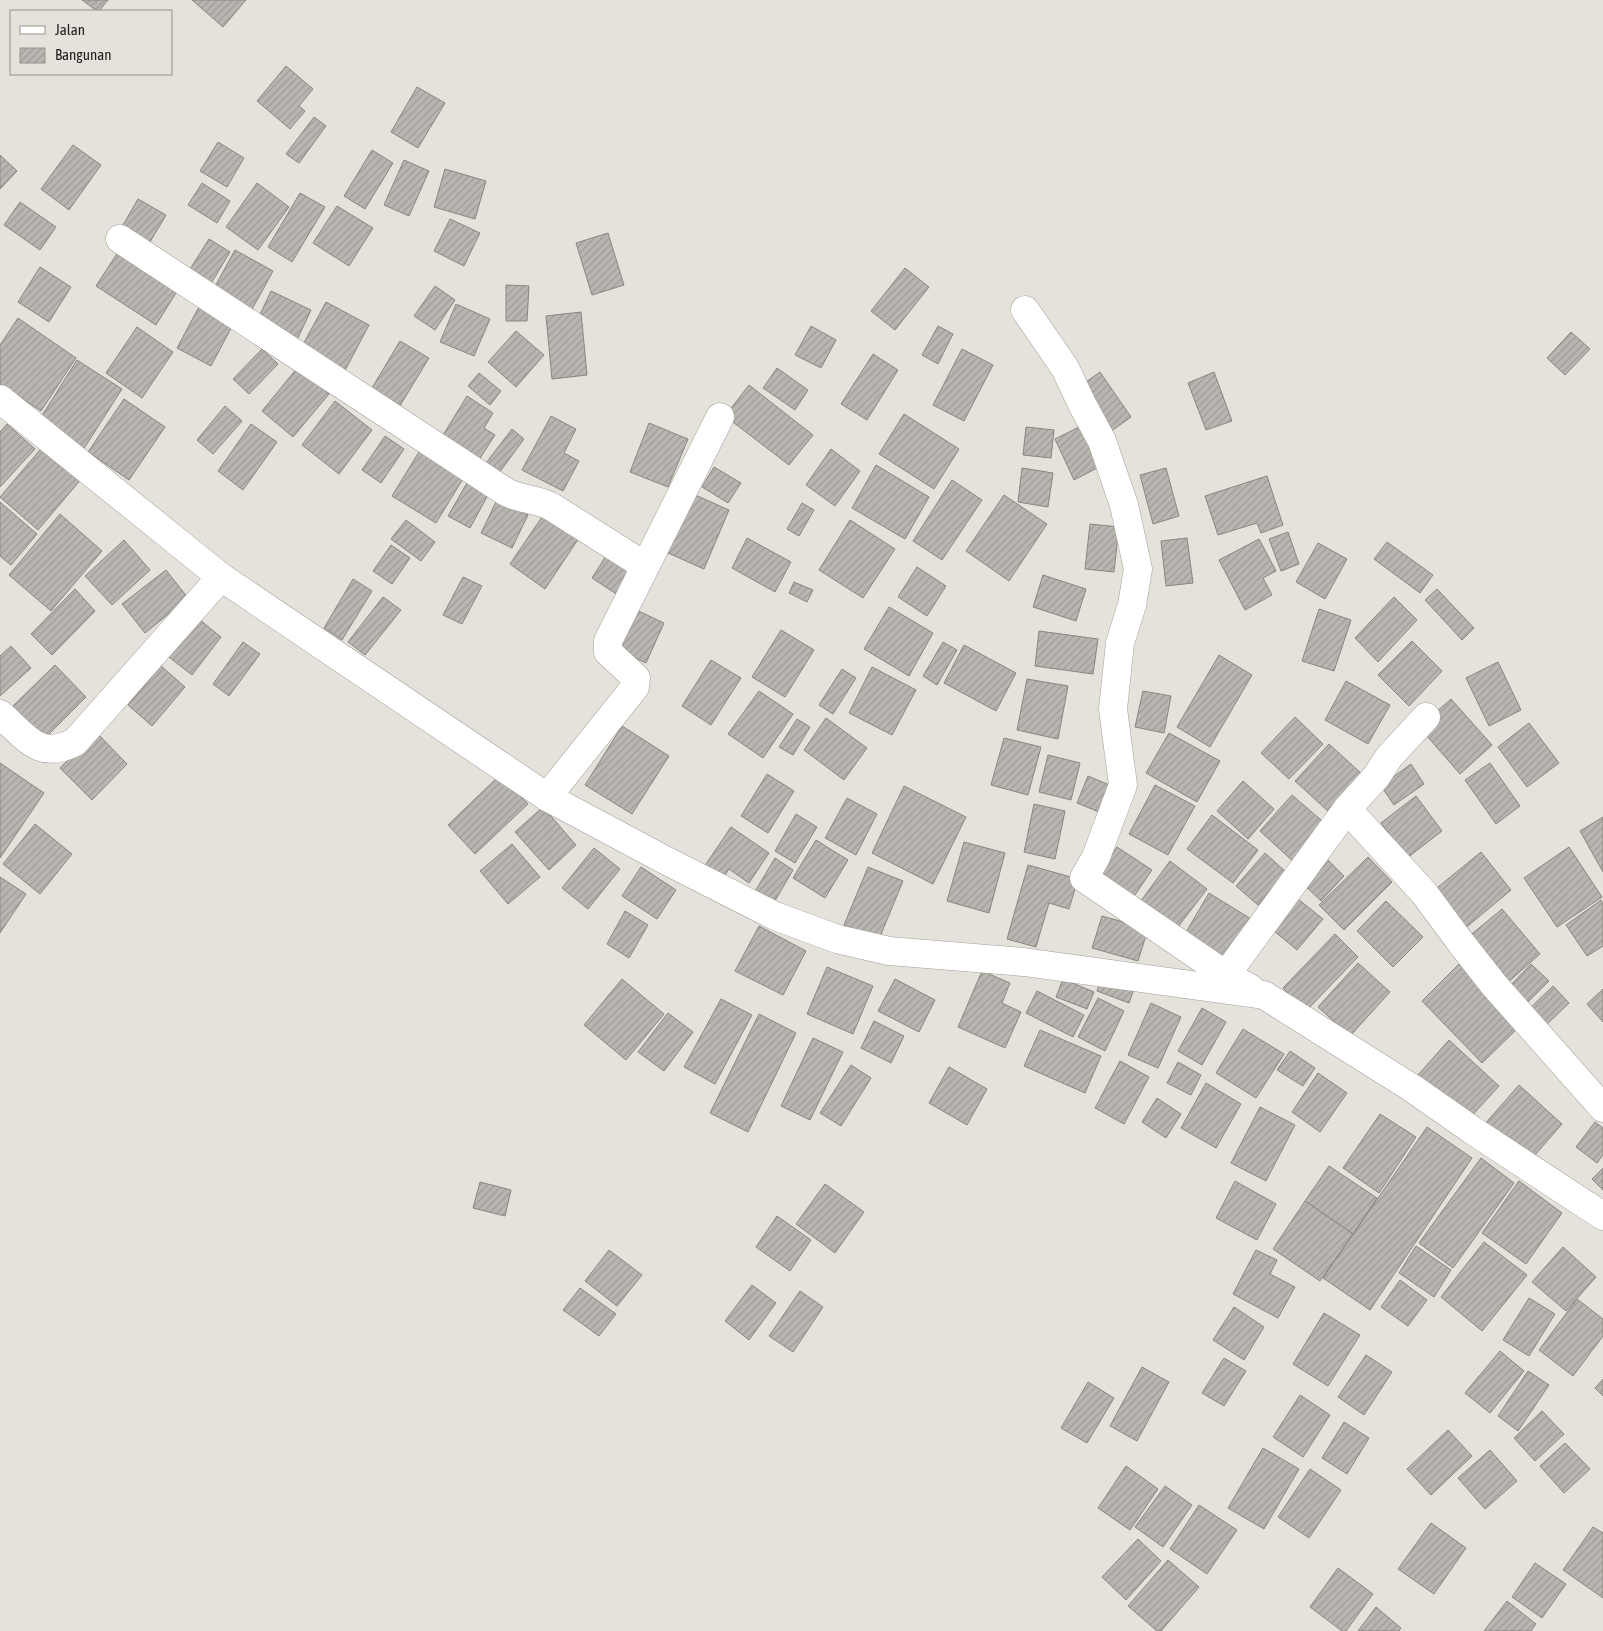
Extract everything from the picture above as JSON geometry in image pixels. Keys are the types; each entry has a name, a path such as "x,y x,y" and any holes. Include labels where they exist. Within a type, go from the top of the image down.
{"street":[{"path":"120,239 506,492 522,499 552,507 644,566"},
{"path":"1025,310 1065,368 1102,441 1124,504 1138,569 1132,605 1120,643 1113,709 1123,784 1096,857 1084,878 1226,975 1264,995 1412,1088 1603,1216"},
{"path":"0,399 221,577 547,797 775,916 837,939 889,951 1024,962 1264,995"},
{"path":"547,797 635,687 636,678 608,652 608,641 720,416"},
{"path":"0,714 34,744 44,749 61,749 75,742 221,577"},
{"path":"1226,975 1347,809 1376,777 1389,757 1426,717"},
{"path":"1347,809 1424,892 1494,985 1603,1108"}],"building":[{"path":"82,0 108,0 100,10 96,10"},
{"path":"192,0 246,0 223,27"},
{"path":"286,66 313,89 299,106 305,111 290,129 257,101"},
{"path":"417,87 445,103 418,148 391,132"},
{"path":"314,117 326,126 299,163 286,154"},
{"path":"218,142 244,158 227,187 200,171"},
{"path":"73,145 101,165 69,210 41,189"},
{"path":"372,150 393,163 365,209 344,196"},
{"path":"0,155 17,171 0,189"},
{"path":"404,160 429,171 409,216 384,205"},
{"path":"445,169 486,181 475,219 434,207"},
{"path":"202,183 230,201 217,223 188,205"},
{"path":"257,183 289,207 258,250 226,227"},
{"path":"300,193 325,207 292,262 268,247"},
{"path":"138,199 166,215 147,247 119,232"},
{"path":"20,202 56,227 40,250 4,225"},
{"path":"337,206 373,228 349,266 313,243"},
{"path":"450,219 480,233 464,266 434,251"},
{"path":"608,233 624,285 592,295 576,243"},
{"path":"209,239 230,252 207,290 185,277"},
{"path":"122,246 181,285 156,325 96,286"},
{"path":"235,250 273,271 250,313 212,292"},
{"path":"40,267 71,287 49,322 18,302"},
{"path":"905,268 929,287 895,330 871,311"},
{"path":"506,285 529,286 527,321 506,321"},
{"path":"435,286 455,300 435,330 414,316"},
{"path":"271,291 311,310 296,342 256,323"},
{"path":"202,301 236,319 211,366 177,348"},
{"path":"326,302 369,325 342,376 299,352"},
{"path":"456,304 490,319 474,356 440,342"},
{"path":"581,312 587,375 552,379 546,316"},
{"path":"18,318 76,358 41,411 0,384 0,345"},
{"path":"811,326 836,340 821,368 795,355"},
{"path":"938,326 953,334 938,364 922,355"},
{"path":"137,327 173,352 142,398 106,373"},
{"path":"516,331 544,355 516,387 488,362"},
{"path":"1571,332 1590,349 1565,375 1547,358"},
{"path":"400,341 429,358 398,409 369,393"},
{"path":"262,349 278,364 249,394 233,379"},
{"path":"962,349 993,365 964,421 933,405"},
{"path":"873,354 898,370 867,420 841,404"},
{"path":"77,360 122,389 81,453 36,425"},
{"path":"298,367 329,394 293,437 262,411"},
{"path":"777,368 808,390 795,410 763,388"},
{"path":"1100,372 1131,417 1110,432 1079,387"},
{"path":"1214,372 1232,421 1206,430 1188,383"},
{"path":"479,373 501,391 490,405 468,386"},
{"path":"749,385 813,435 789,465 725,416"},
{"path":"467,396 493,413 484,428 495,435 477,463 440,440"},
{"path":"124,399 165,427 129,480 88,452"},
{"path":"335,401 372,430 339,474 302,445"},
{"path":"225,406 242,421 213,454 197,440"},
{"path":"904,414 959,449 934,489 879,454"},
{"path":"551,416 576,429 564,453 579,461 563,491 522,470"},
{"path":"649,423 688,439 668,487 630,472"},
{"path":"7,424 35,449 0,487 0,432"},
{"path":"251,424 277,442 243,490 218,471"},
{"path":"1083,425 1103,465 1074,480 1055,439"},
{"path":"1026,427 1054,430 1051,458 1023,455"},
{"path":"512,429 524,439 496,477 483,467"},
{"path":"385,436 404,449 381,483 362,470"},
{"path":"425,442 469,469 436,523 392,496"},
{"path":"45,444 83,477 38,530 0,497"},
{"path":"831,449 860,471 835,506 806,485"},
{"path":"876,465 929,497 905,539 852,508"},
{"path":"714,467 741,483 728,503 702,487"},
{"path":"1022,468 1053,473 1048,507 1018,502"},
{"path":"1166,468 1179,516 1153,524 1140,475"},
{"path":"1267,476 1283,525 1261,533 1257,523 1218,535 1205,496"},
{"path":"952,480 982,500 942,560 913,541"},
{"path":"467,483 488,495 470,528 448,516"},
{"path":"693,494 729,510 704,569 668,553"},
{"path":"1004,495 1047,524 1009,581 966,551"},
{"path":"497,500 528,515 512,548 481,533"},
{"path":"0,502 37,534 11,565 0,556"},
{"path":"802,503 814,510 799,536 787,529"},
{"path":"546,511 581,535 545,589 510,564"},
{"path":"60,514 102,551 51,611 9,575"},
{"path":"406,520 435,542 421,561 391,539"},
{"path":"850,520 895,549 863,598 819,570"},
{"path":"1090,524 1119,527 1114,572 1085,569"},
{"path":"1288,532 1299,564 1281,571 1269,539"},
{"path":"747,538 791,562 775,592 732,568"},
{"path":"1187,538 1193,583 1166,586 1161,541"},
{"path":"1259,539 1276,571 1263,578 1272,595 1245,610 1219,560"},
{"path":"124,540 150,570 112,605 85,576"},
{"path":"1387,542 1433,575 1420,593 1374,559"},
{"path":"1318,543 1347,559 1325,599 1296,582"},
{"path":"391,545 410,558 392,584 373,571"},
{"path":"609,551 638,570 621,597 592,578"},
{"path":"917,567 946,586 927,616 898,597"},
{"path":"166,570 188,598 145,633 122,604"},
{"path":"1043,575 1086,589 1076,621 1033,607"},
{"path":"463,577 482,586 462,624 443,615"},
{"path":"353,579 372,591 342,640 324,628"},
{"path":"794,582 813,590 807,602 789,593"},
{"path":"75,589 95,611 52,655 31,634"},
{"path":"1437,589 1474,628 1462,640 1425,600"},
{"path":"383,597 401,610 365,655 348,642"},
{"path":"1394,597 1417,620 1378,662 1355,638"},
{"path":"630,607 664,623 646,663 612,647"},
{"path":"889,607 933,633 909,676 864,649"},
{"path":"1319,609 1351,620 1334,671 1302,661"},
{"path":"195,616 221,637 192,675 165,654"},
{"path":"781,630 814,650 785,697 752,677"},
{"path":"1039,631 1098,639 1093,674 1035,666"},
{"path":"1412,641 1442,671 1409,706 1378,675"},
{"path":"243,642 260,654 229,696 213,684"},
{"path":"943,642 957,650 937,685 923,676"},
{"path":"964,645 1016,673 996,711 944,683"},
{"path":"11,646 31,668 0,696 0,656"},
{"path":"1219,655 1252,675 1210,747 1177,727"},
{"path":"711,660 741,678 711,725 682,706"},
{"path":"1498,662 1521,710 1489,726 1466,678"},
{"path":"55,665 86,697 43,740 12,707"},
{"path":"161,666 185,687 152,726 128,705"},
{"path":"872,667 916,690 892,735 849,713"},
{"path":"842,669 856,678 833,714 819,705"},
{"path":"1027,679 1068,686 1058,739 1017,730"},
{"path":"1346,681 1390,705 1368,744 1325,720"},
{"path":"759,691 793,714 763,758 728,734"},
{"path":"1143,691 1171,696 1164,733 1135,727"},
{"path":"1451,699 1492,745 1460,774 1419,727"},
{"path":"1295,717 1323,744 1289,779 1261,753"},
{"path":"826,718 867,748 844,780 804,750"},
{"path":"797,719 810,727 793,755 779,747"},
{"path":"1529,723 1559,763 1527,787 1498,747"},
{"path":"622,726 669,756 632,814 585,785"},
{"path":"96,732 127,764 92,800 60,768"},
{"path":"1169,733 1220,761 1197,802 1146,773"},
{"path":"1004,738 1041,747 1028,795 991,785"},
{"path":"1329,744 1363,775 1330,813 1295,781"},
{"path":"1048,755 1080,763 1071,800 1039,792"},
{"path":"0,763 44,793 0,858"},
{"path":"1490,763 1520,806 1496,824 1465,780"},
{"path":"1411,764 1424,784 1394,805 1381,786"},
{"path":"767,774 794,791 768,833 741,816"},
{"path":"500,775 528,804 475,854 448,825"},
{"path":"1088,776 1119,789 1109,816 1077,803"},
{"path":"1243,781 1274,809 1248,839 1217,811"},
{"path":"1155,785 1195,806 1168,855 1129,834"},
{"path":"904,786 966,817 933,884 872,853"},
{"path":"1292,795 1328,826 1296,864 1260,831"},
{"path":"1416,796 1442,831 1407,858 1381,823"},
{"path":"847,798 877,814 856,855 825,838"},
{"path":"1034,804 1065,811 1055,859 1024,852"},
{"path":"543,807 576,845 549,870 515,832"},
{"path":"796,814 817,827 795,863 775,851"},
{"path":"1212,815 1258,850 1233,883 1187,849"},
{"path":"1603,817 1603,872 1580,831"},
{"path":"35,824 72,854 40,894 3,864"},
{"path":"731,827 769,853 749,883 729,869 720,883 702,870"},
{"path":"816,840 848,860 825,898 793,878"},
{"path":"964,842 1005,853 989,913 947,901"},
{"path":"512,844 540,877 508,904 480,871"},
{"path":"1117,847 1152,870 1128,905 1094,881"},
{"path":"1569,847 1602,897 1557,927 1524,878"},
{"path":"594,848 620,869 588,909 562,888"},
{"path":"1481,852 1511,890 1463,930 1432,892"},
{"path":"1265,853 1287,873 1258,905 1236,886"},
{"path":"1323,855 1344,876 1321,901 1299,880"},
{"path":"1368,857 1392,882 1344,930 1319,905"},
{"path":"775,858 793,870 773,904 754,893"},
{"path":"1170,861 1207,889 1171,936 1135,909"},
{"path":"1028,865 1078,879 1069,909 1049,903 1036,947 1007,939"},
{"path":"641,867 676,890 657,919 622,896"},
{"path":"868,867 903,881 879,939 844,925"},
{"path":"0,877 26,894 0,933"},
{"path":"1209,893 1251,919 1225,964 1182,939"},
{"path":"1293,895 1323,919 1297,950 1268,926"},
{"path":"1601,900 1603,904 1603,946 1587,956 1566,925"},
{"path":"1386,901 1423,937 1393,967 1357,931"},
{"path":"1502,909 1540,954 1506,984 1467,938"},
{"path":"625,911 648,925 629,958 607,944"},
{"path":"1102,916 1148,929 1138,961 1092,948"},
{"path":"759,926 806,951 783,995 735,971"},
{"path":"1335,934 1358,957 1306,1011 1283,988"},
{"path":"1358,963 1390,992 1350,1036 1318,1007"},
{"path":"1459,964 1519,1027 1482,1063 1422,1001"},
{"path":"1531,964 1549,981 1522,1008 1505,991"},
{"path":"827,967 873,986 853,1034 807,1014"},
{"path":"982,971 1010,983 1002,1003 1021,1012 1005,1048 958,1027"},
{"path":"1102,977 1134,989 1129,1003 1097,991"},
{"path":"622,979 664,1014 626,1060 584,1025"},
{"path":"895,979 935,1000 919,1032 878,1011"},
{"path":"1063,979 1094,992 1087,1009 1056,997"},
{"path":"1553,986 1569,1003 1541,1030 1525,1013"},
{"path":"1603,989 1603,1022 1587,1004"},
{"path":"1037,991 1084,1015 1073,1037 1026,1013"},
{"path":"1098,998 1124,1011 1105,1051 1078,1037"},
{"path":"721,999 752,1015 715,1084 684,1067"},
{"path":"1151,1003 1181,1017 1158,1068 1128,1055"},
{"path":"1202,1008 1226,1022 1202,1065 1178,1051"},
{"path":"668,1013 693,1032 664,1071 638,1052"},
{"path":"759,1014 796,1033 748,1132 710,1113"},
{"path":"874,1021 904,1036 891,1063 861,1048"},
{"path":"1243,1029 1284,1054 1256,1098 1216,1073"},
{"path":"1040,1030 1101,1056 1085,1093 1024,1066"},
{"path":"813,1038 843,1052 810,1120 781,1106"},
{"path":"1449,1040 1499,1086 1467,1121 1418,1075"},
{"path":"1290,1051 1315,1068 1303,1086 1277,1070"},
{"path":"1120,1061 1149,1077 1124,1124 1095,1108"},
{"path":"1178,1062 1201,1075 1191,1095 1167,1083"},
{"path":"851,1065 871,1078 841,1126 820,1113"},
{"path":"949,1067 987,1089 967,1125 929,1103"},
{"path":"1318,1073 1347,1093 1320,1132 1292,1112"},
{"path":"1206,1083 1241,1104 1216,1148 1181,1128"},
{"path":"1519,1085 1562,1124 1528,1163 1484,1125"},
{"path":"1157,1098 1181,1114 1166,1138 1142,1122"},
{"path":"1260,1107 1295,1125 1266,1181 1231,1163"},
{"path":"1380,1114 1416,1137 1379,1193 1343,1168"},
{"path":"1595,1122 1603,1128 1603,1155 1597,1163 1576,1147"},
{"path":"1427,1127 1472,1158 1370,1310 1323,1278"},
{"path":"1481,1158 1514,1183 1453,1268 1419,1243"},
{"path":"1329,1166 1377,1198 1353,1234 1305,1201"},
{"path":"1603,1168 1603,1190 1592,1179"},
{"path":"1235,1181 1276,1204 1257,1240 1216,1218"},
{"path":"1519,1181 1562,1213 1526,1264 1482,1233"},
{"path":"480,1182 511,1190 505,1216 473,1208"},
{"path":"825,1184 864,1212 835,1253 796,1224"},
{"path":"1305,1201 1353,1234 1320,1281 1273,1249"},
{"path":"777,1216 811,1240 790,1271 756,1247"},
{"path":"1484,1242 1527,1275 1482,1331 1441,1297"},
{"path":"1416,1246 1451,1270 1434,1297 1399,1273"},
{"path":"1563,1247 1596,1277 1566,1311 1532,1282"},
{"path":"609,1250 642,1275 617,1306 585,1281"},
{"path":"1256,1250 1277,1260 1270,1274 1295,1287 1278,1318 1233,1294"},
{"path":"1400,1280 1427,1300 1408,1326 1381,1307"},
{"path":"752,1285 776,1303 749,1340 725,1321"},
{"path":"580,1288 616,1314 599,1336 563,1310"},
{"path":"800,1291 823,1307 793,1352 769,1336"},
{"path":"1529,1298 1555,1314 1529,1356 1503,1340"},
{"path":"1577,1299 1603,1319 1603,1336 1573,1376 1539,1350"},
{"path":"1234,1307 1264,1327 1244,1360 1213,1340"},
{"path":"1324,1313 1360,1335 1328,1386 1293,1364"},
{"path":"1500,1351 1524,1371 1490,1413 1465,1393"},
{"path":"1366,1355 1392,1372 1364,1415 1338,1397"},
{"path":"1224,1358 1246,1371 1224,1406 1202,1393"},
{"path":"1142,1367 1169,1382 1137,1441 1110,1426"},
{"path":"1528,1371 1549,1385 1518,1431 1498,1416"},
{"path":"1603,1379 1603,1396 1595,1388"},
{"path":"1088,1382 1114,1398 1087,1443 1061,1428"},
{"path":"1300,1395 1330,1415 1303,1457 1273,1437"},
{"path":"1542,1411 1564,1434 1535,1461 1514,1438"},
{"path":"1344,1422 1369,1438 1347,1474 1322,1458"},
{"path":"1448,1430 1472,1456 1431,1495 1407,1469"},
{"path":"1565,1443 1590,1469 1564,1493 1540,1466"},
{"path":"1263,1448 1299,1469 1264,1529 1228,1508"},
{"path":"1490,1450 1517,1481 1485,1509 1458,1478"},
{"path":"1126,1466 1158,1489 1130,1530 1098,1508"},
{"path":"1310,1469 1341,1490 1309,1538 1278,1517"},
{"path":"1165,1486 1192,1505 1163,1547 1135,1527"},
{"path":"1199,1505 1237,1530 1207,1574 1170,1549"},
{"path":"1431,1523 1466,1548 1434,1594 1398,1569"},
{"path":"1593,1527 1603,1533 1603,1598 1563,1570"},
{"path":"1138,1539 1161,1561 1126,1600 1102,1577"},
{"path":"1168,1560 1199,1587 1161,1631 1157,1631 1128,1606"},
{"path":"1535,1563 1566,1584 1542,1618 1512,1597"},
{"path":"1338,1568 1373,1594 1346,1631 1342,1631 1310,1607"},
{"path":"1507,1601 1536,1624 1531,1631 1484,1631"},
{"path":"1376,1607 1401,1628 1399,1631 1358,1631"}]}
